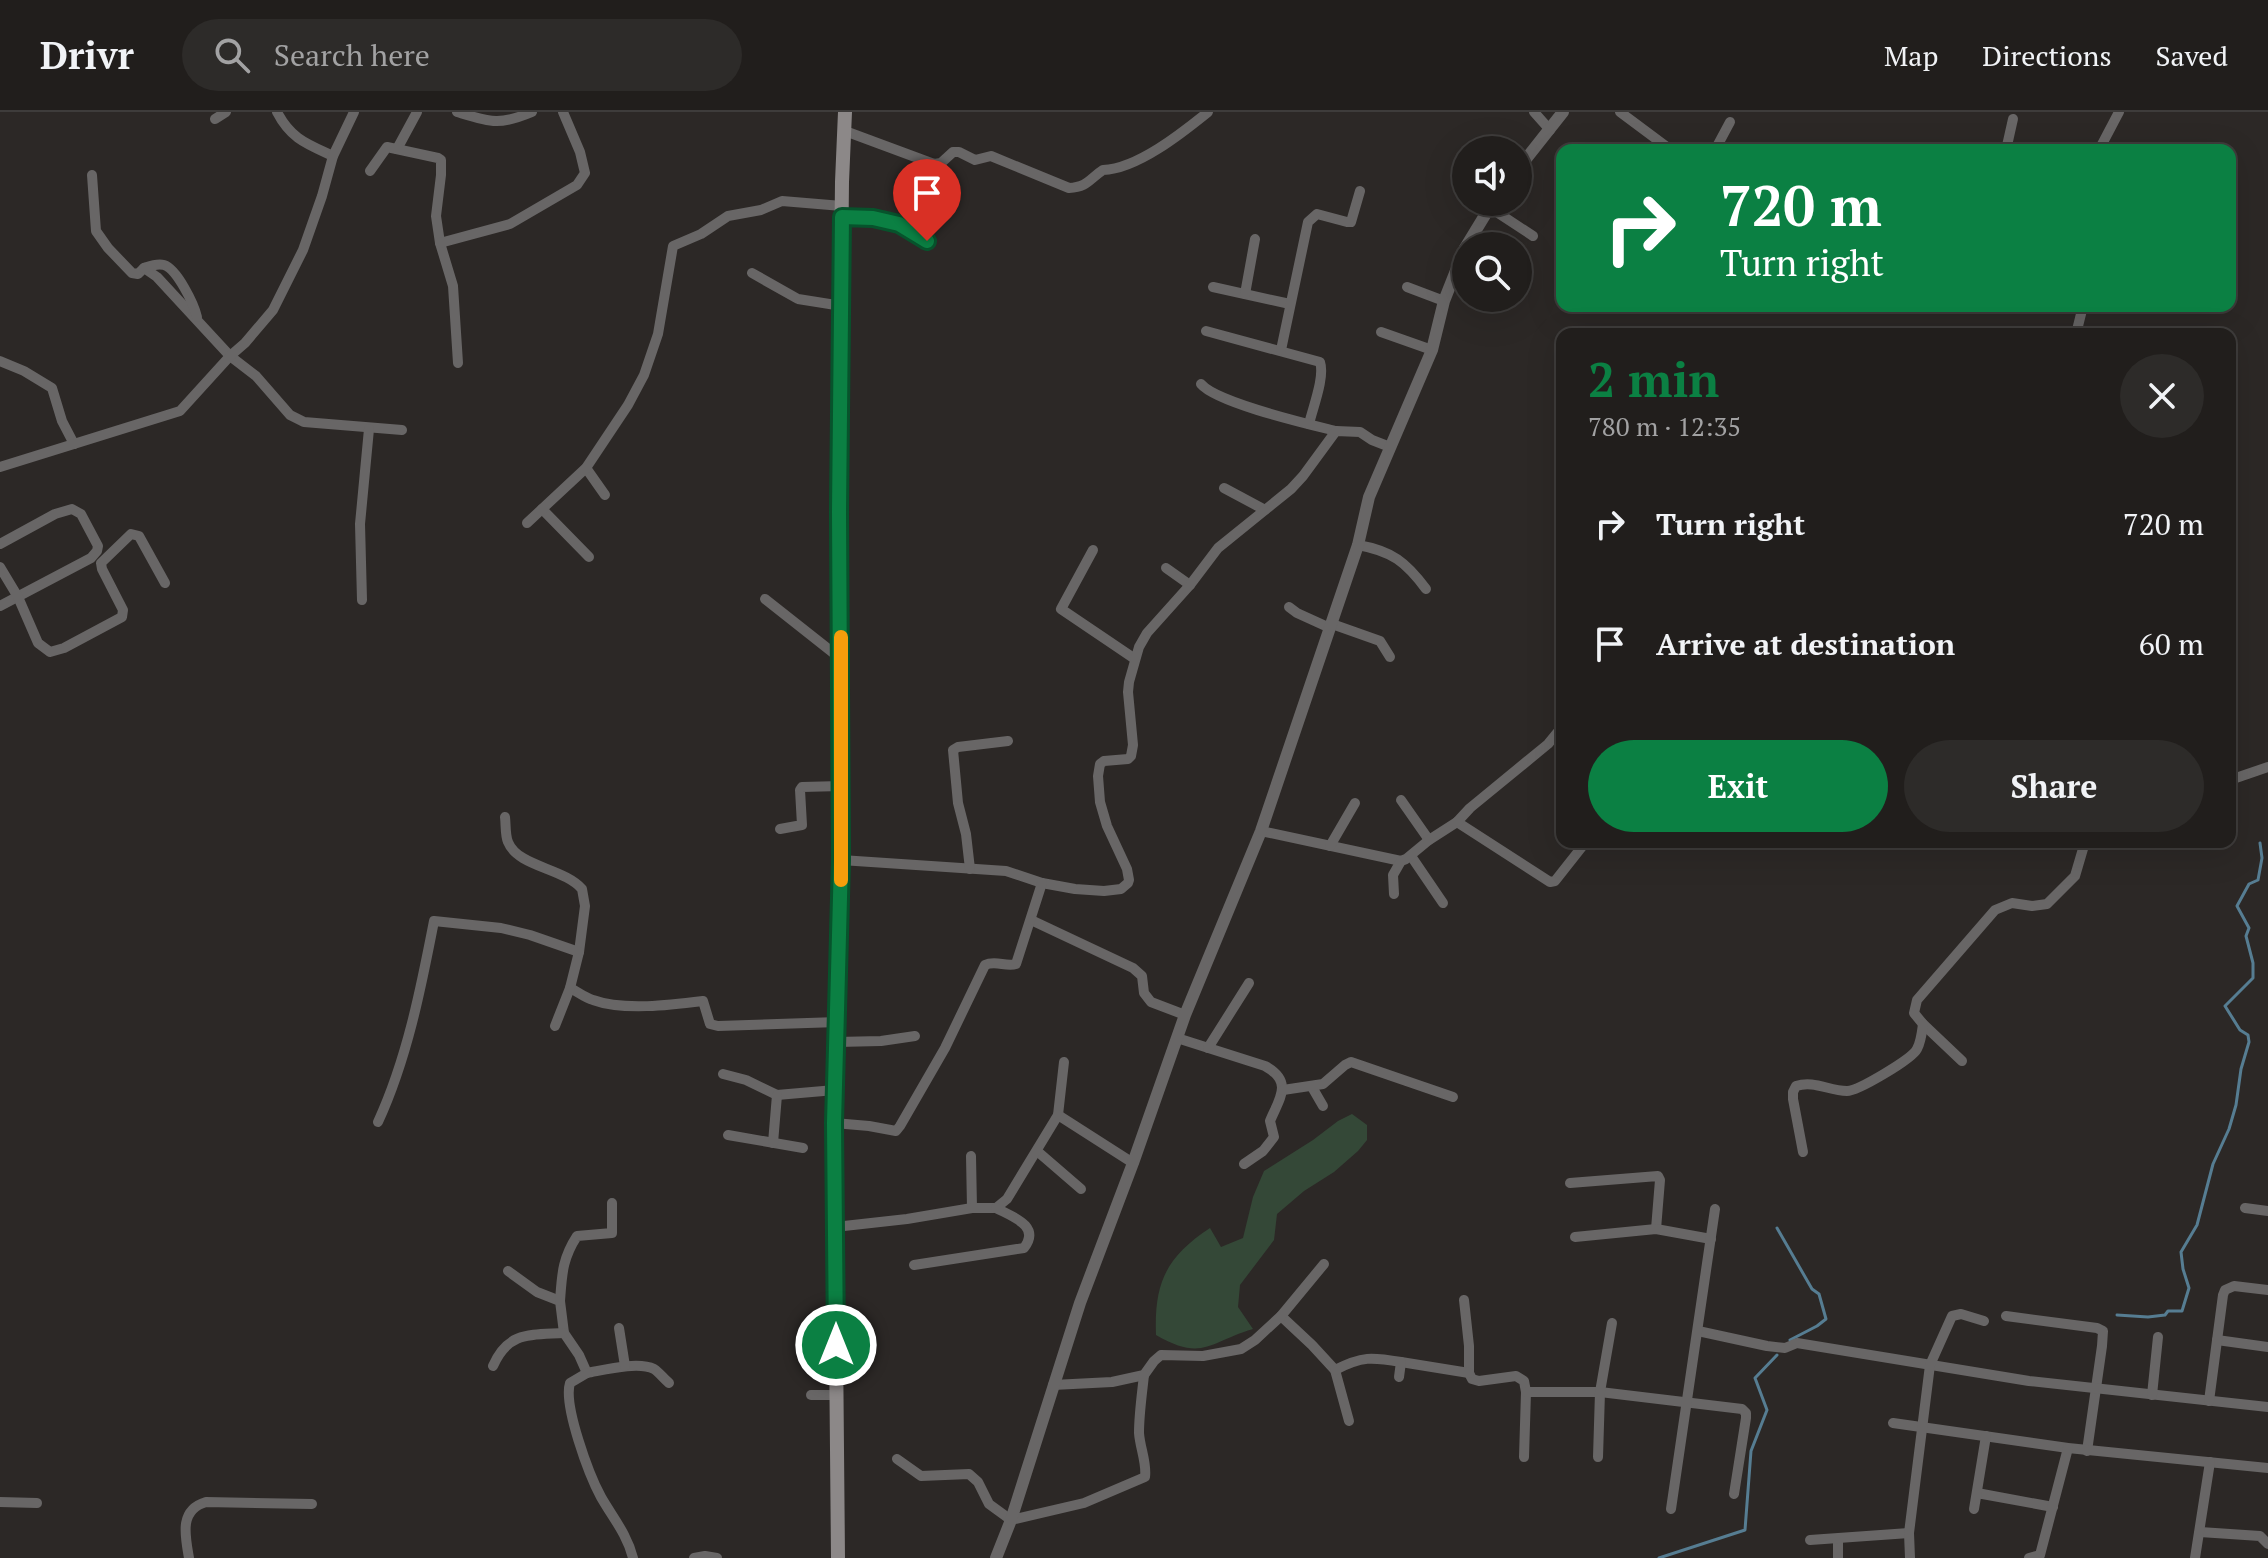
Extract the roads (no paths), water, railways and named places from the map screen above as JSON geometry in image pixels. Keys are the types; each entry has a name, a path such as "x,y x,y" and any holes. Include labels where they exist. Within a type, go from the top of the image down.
{"main road":[{"path":"838,1558 834,1123 841,860 839,490 845,112"}],"street":[{"path":"215,119 226,112"},
{"path":"277,112 294,137 333,156"},
{"path":"0,467 180,411 273,310 303,250 333,156 354,112"},
{"path":"397,149 417,112"},
{"path":"457,112 493,123 532,112"},
{"path":"440,243 510,224 577,185 585,173 580,152 563,112"},
{"path":"845,131 934,164 941,163 953,152 976,160 991,156 1069,188 1079,188 1103,170 1113,170 1142,157 1181,134 1208,112"},
{"path":"1534,112 1550,130"},
{"path":"1532,152 1563,112"},
{"path":"1620,112 1663,144"},
{"path":"2102,144 2119,112"},
{"path":"2007,144 2013,119"},
{"path":"1718,144 1730,122"},
{"path":"370,171 386,148 441,160 436,216 440,243 453,286 458,363"},
{"path":"92,175 96,231 108,248 125,268 138,274 144,268 157,277 230,356 256,376 297,420 402,430"},
{"path":"1281,350 1308,222 1317,214 1351,222 1360,191"},
{"path":"527,523 586,468 644,375 658,334 673,246 701,234 728,216 761,210 782,201 899,224 927,241"},
{"path":"996,1558 1080,1303 1185,1015 1261,831 1358,545 1369,497 1432,350 1444,301 1465,248 1484,216"},
{"path":"1507,216 1533,236"},
{"path":"1245,294 1255,239"},
{"path":"752,273 798,299 842,306"},
{"path":"1213,287 1290,304"},
{"path":"1407,287 1444,301"},
{"path":"1206,331 1316,359 1322,365 1322,376 1309,424"},
{"path":"1381,332 1432,350"},
{"path":"0,361 52,388 62,421 74,444"},
{"path":"1201,384 1208,392 1261,411 1336,431 1360,432 1390,447"},
{"path":"362,600 360,524 369,429"},
{"path":"841,860 1006,871 1042,883 1104,891 1121,889 1128,883 1127,869 1104,819 1098,776 1100,764 1104,761 1128,759 1131,756 1133,745 1128,692 1135,659 1147,633 1218,548 1291,489 1336,431"},
{"path":"586,468 605,495"},
{"path":"1224,488 1265,510"},
{"path":"0,544 55,514 72,509 81,514 96,541 97,551 91,558 0,606"},
{"path":"542,509 589,557"},
{"path":"0,567 18,597 38,643 50,652 56,652 122,617 123,610 101,566 103,560 131,534 139,536 165,583"},
{"path":"1358,545 1382,550 1399,559 1426,589"},
{"path":"1093,550 1061,609 1135,659"},
{"path":"1166,568 1190,585"},
{"path":"765,599 841,659"},
{"path":"1289,607 1331,626 1380,641 1390,657"},
{"path":"1394,894 1393,875 1406,858 1457,822 1479,800 1556,738"},
{"path":"970,869 952,753 958,747 1008,741"},
{"path":"2236,778 2268,767"},
{"path":"780,829 802,825 802,787 841,786"},
{"path":"1401,800 1429,840"},
{"path":"1330,846 1355,803"},
{"path":"505,817 506,837 514,852 562,875 582,889 585,906 579,952 570,988 555,1026"},
{"path":"1457,822 1550,882 1555,881 1581,848"},
{"path":"1261,831 1406,858 1443,903"},
{"path":"1962,1061 1914,1013 1917,1000 1995,910 2012,903 2047,904 2075,876 2083,848"},
{"path":"834,1123 896,1131 945,1048 982,969 989,963 1016,964 1042,883"},
{"path":"1031,920 1133,968 1142,976 1144,993 1151,1002 1185,1015"},
{"path":"378,1122 401,1059 434,921 501,928 579,952"},
{"path":"1208,1048 1249,983"},
{"path":"570,988 592,1000 634,1006 703,1001 710,1024 718,1026 838,1022"},
{"path":"1803,1152 1793,1099 1796,1086 1810,1084 1847,1091 1858,1088 1913,1055 1919,1045 1923,1024"},
{"path":"837,1042 915,1036"},
{"path":"1177,1038 1265,1066 1274,1071 1280,1081 1283,1090 1270,1121 1274,1137 1263,1151 1244,1164"},
{"path":"996,1208 1007,1199 1058,1115 1064,1062"},
{"path":"1283,1090 1323,1084 1351,1062 1453,1097"},
{"path":"723,1074 746,1080 777,1095 835,1090"},
{"path":"1312,1087 1323,1106"},
{"path":"773,1143 777,1095"},
{"path":"1058,1115 1133,1163"},
{"path":"728,1135 803,1148"},
{"path":"1037,1151 1081,1189"},
{"path":"971,1156 972,1208"},
{"path":"1570,1183 1658,1176 1656,1229"},
{"path":"587,1373 564,1333 560,1301 562,1271 567,1253 577,1236 612,1233 612,1203"},
{"path":"835,1227 972,1208 996,1208 1026,1225 1030,1231 1024,1248 914,1265"},
{"path":"2245,1208 2268,1211"},
{"path":"1671,1509 1715,1209"},
{"path":"1575,1237 1656,1229 1711,1239"},
{"path":"897,1459 921,1476 969,1474 978,1482 989,1504 1011,1520 1084,1503 1145,1477 1139,1429 1144,1375 1154,1361 1161,1355 1203,1356 1241,1349 1281,1316 1324,1264"},
{"path":"508,1271 537,1292 560,1301"},
{"path":"2209,1401 2225,1290 2234,1286 2268,1290"},
{"path":"1464,1300 1469,1373 1474,1381 1521,1377 1526,1392 1524,1457"},
{"path":"1910,1558 1909,1533 1930,1365 1952,1316 1961,1314 1984,1321"},
{"path":"1281,1316 1335,1370 1349,1421"},
{"path":"2006,1316 2101,1329 2103,1335 2087,1451"},
{"path":"1598,1457 1600,1392 1612,1323"},
{"path":"619,1328 625,1366"},
{"path":"1698,1331 1767,1346 1785,1348 1797,1343 2029,1381 2268,1407"},
{"path":"493,1366 510,1342 522,1337 564,1333"},
{"path":"2152,1395 2158,1337"},
{"path":"2217,1340 2268,1347"},
{"path":"1335,1370 1370,1357 1469,1373"},
{"path":"1399,1377 1401,1362"},
{"path":"633,1558 621,1526 593,1480 572,1416 568,1388 570,1383 587,1373 625,1366 655,1369 669,1383"},
{"path":"1053,1385 1112,1382 1144,1375"},
{"path":"1526,1392 1600,1392 1742,1409 1746,1413 1734,1494"},
{"path":"811,1395 836,1395"},
{"path":"1893,1423 2087,1451 2268,1468"},
{"path":"1974,1509 1986,1436"},
{"path":"2029,1558 2040,1555 2068,1448"},
{"path":"2195,1558 2210,1462"},
{"path":"1977,1493 2053,1507"},
{"path":"0,1502 37,1503"},
{"path":"189,1558 186,1524 189,1510 196,1504 312,1504"},
{"path":"2200,1532 2260,1536 2268,1547 2266,1558"},
{"path":"1810,1540 1909,1533"},
{"path":"1838,1539 1838,1558"},
{"path":"694,1558 717,1558"}],"waterway":[{"path":"2117,1315 2148,1317 2165,1315 2168,1311 2182,1311 2189,1288 2181,1252 2197,1225 2213,1164 2229,1129 2249,1042 2248,1035 2240,1030 2225,1006 2253,978 2253,963 2246,936 2249,928 2237,906 2249,884 2258,880 2262,858 2260,843"},
{"path":"1777,1228 1812,1289 1819,1294 1826,1319 1790,1340"},
{"path":"1659,1558 1745,1530 1751,1451 1767,1410 1755,1378 1777,1355"}]}
